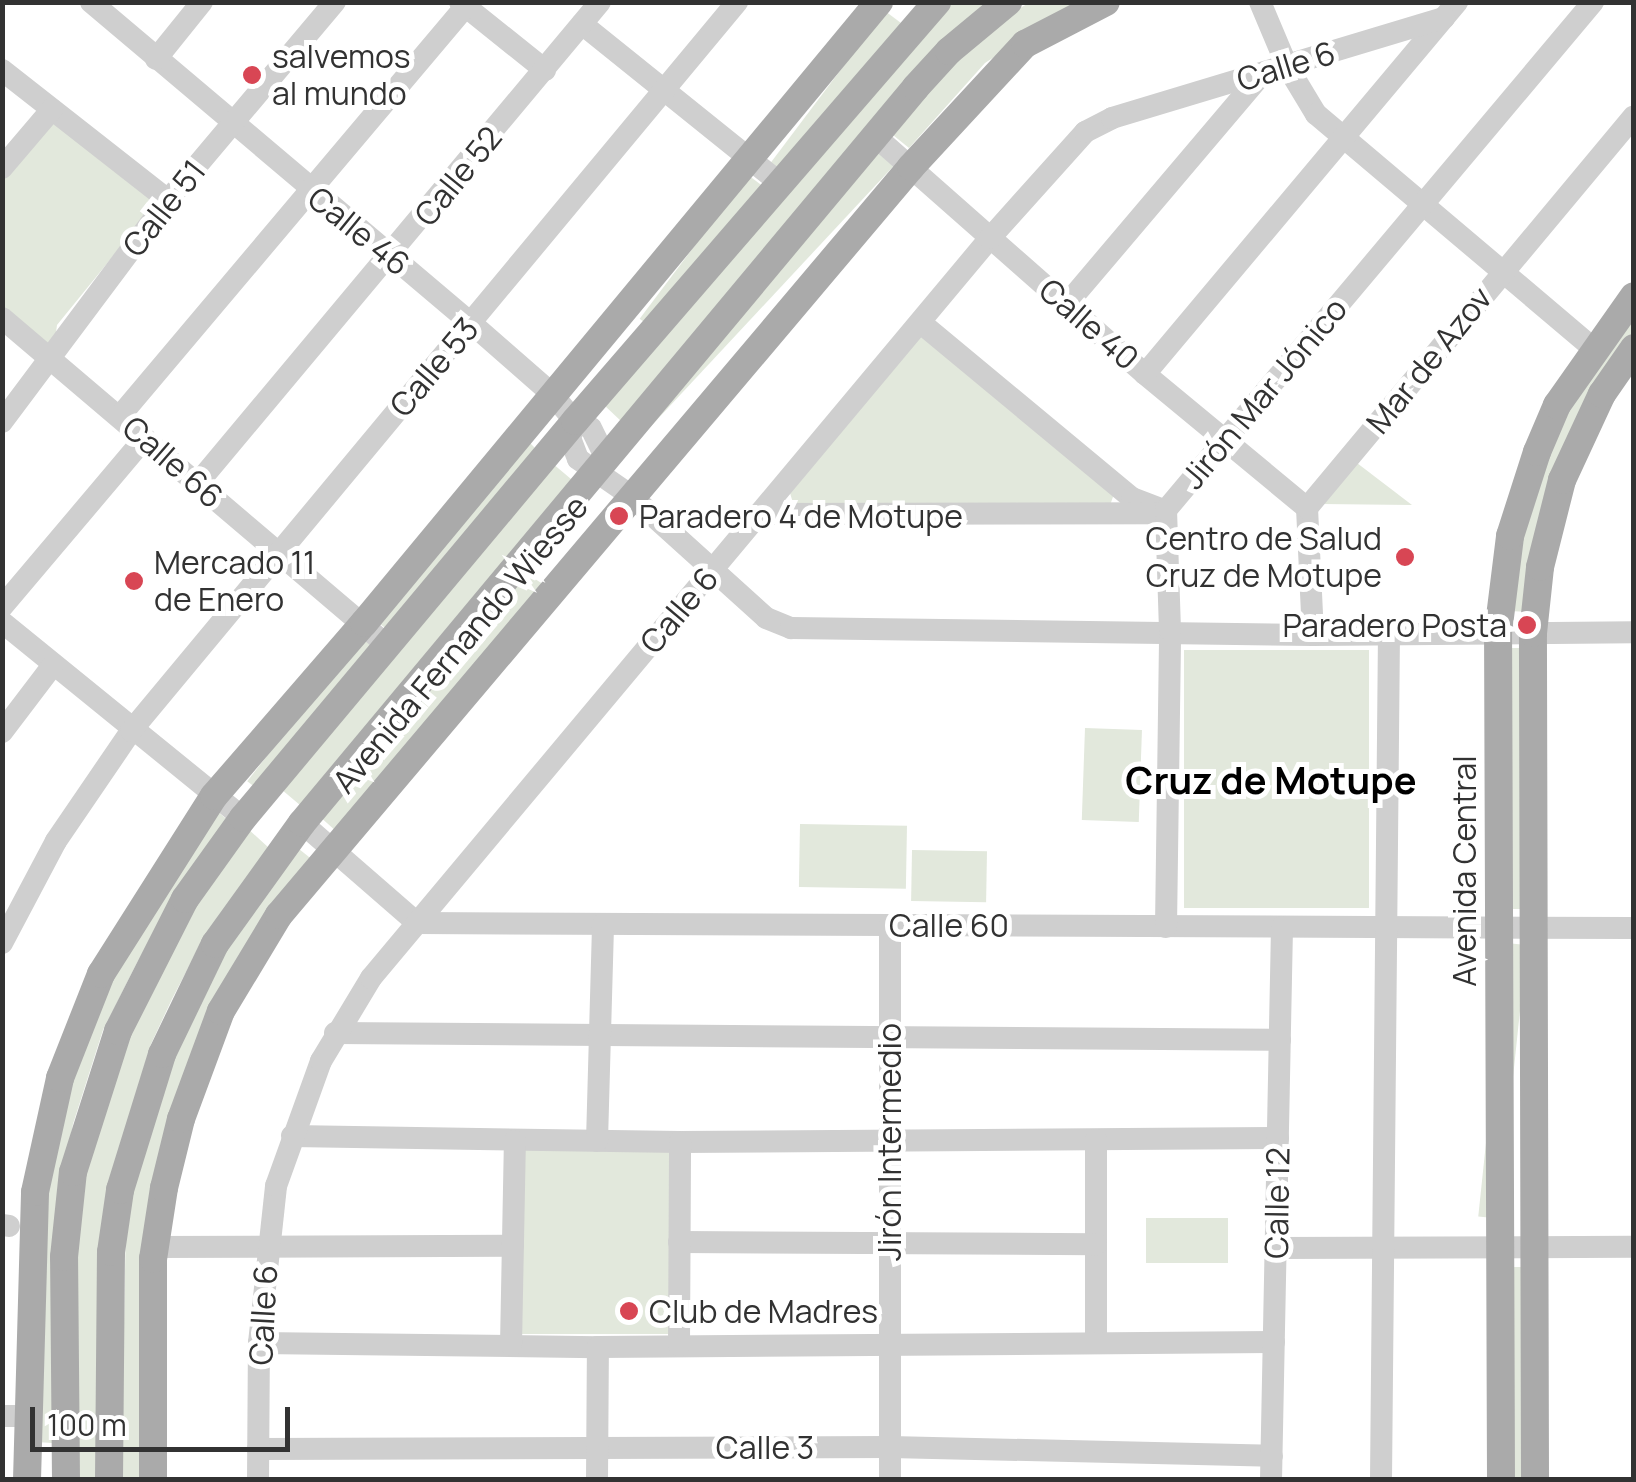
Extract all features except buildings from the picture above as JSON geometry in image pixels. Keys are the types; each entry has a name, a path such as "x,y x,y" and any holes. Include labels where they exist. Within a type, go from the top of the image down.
{"main road":[{"path":"27,1480 15,1416 35,1192 60,1078 100,974 214,796 364,623 878,2"},
{"name":"Avenida Fernando Wiesse","path":"66,1480 64,1256 74,1172 113,1044 140,981 185,899 243,818 575,421 937,2"},
{"name":"Avenida Fernando Wiesse","path":"109,1480 113,1231 147,1096 175,1020 215,944 302,823 875,136 949,51 1008,2"},
{"name":"Avenida Fernando Wiesse","path":"153,1480 154,1247 181,1119 221,1011 279,916 911,168 1025,44 1106,2"},
{"name":"Avenida Central","path":"1501,1480 1498,632 1520,497 1557,405 1593,348 1634,296"},
{"path":"1535,1480 1533,633 1540,567 1562,480 1602,394 1634,348"}],"street":[{"name":"Calle 46","path":"91,2 552,394 575,421 570,438 572,449 578,458 599,470"},
{"path":"156,59 202,2"},
{"name":"Calle 51","path":"2,422 54,358 68,332 168,200 335,2"},
{"name":"Calle 52","path":"196,484 600,2"},
{"name":"Calle 53","path":"2,943 46,857 131,731 737,2"},
{"path":"1260,2 1286,66 1309,107 1593,348"},
{"name":"Jirón Mar Jónico","path":"1166,926 1170,630 1166,512 1592,2"},
{"path":"120,416 463,5 545,70"},
{"path":"1146,374 1450,10"},
{"name":"Calle 6","path":"258,1480 259,1342 276,1186 292,1136 335,1034 371,978 990,238 1085,132 1098,124 1450,10"},
{"path":"582,24 780,184"},
{"path":"2,70 168,200"},
{"path":"1066,304 1262,74"},
{"path":"2,168 52,108"},
{"name":"Mar de Azov","path":"1307,508 1634,116"},
{"name":"Calle 40","path":"875,136 1146,374 1307,508"},
{"name":"Calle 66","path":"2,318 54,358 388,646"},
{"path":"921,323 1132,498 1166,512"},
{"path":"2,607 145,438"},
{"path":"599,470 766,618 791,628 1170,630 1313,635 1634,632"},
{"path":"1307,508 1313,635"},
{"path":"761,514 1166,512"},
{"path":"2,622 131,731 243,818"},
{"path":"1381,1480 1389,634"},
{"path":"2,732 53,665"},
{"path":"302,823 417,923"},
{"name":"Calle 60","path":"417,923 1634,928"},
{"path":"597,1142 603,924"},
{"name":"Jirón Intermedio","path":"890,925 890,1480"},
{"name":"Calle 12","path":"1272,1468 1282,927"},
{"path":"335,1034 1280,1040"},
{"path":"292,1136 597,1142 1278,1138"},
{"path":"1096,1140 1096,1342"},
{"path":"512,1345 514,1141"},
{"path":"679,1345 680,1142"},
{"path":"679,1242 1096,1244"},
{"path":"154,1247 513,1246"},
{"path":"1276,1248 1634,1247"},
{"path":"259,1342 598,1347 1274,1342"},
{"path":"598,1347 598,1480"},
{"name":"Calle 3","path":"258,1449 890,1447 1272,1468"}],"shaded area":[{"path":"945,3 993,3 623,423 603,404"},
{"path":"1029,3 1077,3 985,63 909,148 893,135 942,76 1009,14"},
{"path":"885,11 901,23 784,178 768,166"},
{"path":"49,120 157,202 57,325 53,355 3,318 2,175"},
{"path":"878,152 893,166 635,444 620,429"},
{"path":"748,175 764,187 656,331 640,319"},
{"path":"1633,307 1633,340 1588,408 1531,612 1508,611 1516,536 1555,424"},
{"path":"922,335 1115,491 1107,514 796,513 790,493"},
{"path":"525,438 540,453 389,631 375,620"},
{"path":"552,463 577,484 305,809 279,788"},
{"path":"1357,463 1412,505 1321,504"},
{"path":"527,574 543,584 337,832 318,815"},
{"path":"363,633 377,644 261,792 247,781"},
{"path":"1506,648 1527,648 1527,909 1506,909"},
{"path":"1184,650 1369,650 1369,908 1184,908"},
{"path":"1085,728 1142,730 1139,822 1082,820"},
{"path":"218,812 230,822 182,884 138,961 103,1030 73,1124 56,1212 52,1443 37,1442 43,1213 67,1092 108,986"},
{"path":"800,824 907,826 906,889 799,887"},
{"path":"246,827 269,848 203,939 172,999 151,1044 122,1139 99,1479 72,1480 73,1246 81,1182 133,1013 177,929"},
{"path":"294,845 314,861 181,1091 143,1479 121,1480 126,1219 158,1091 212,961"},
{"path":"912,850 987,851 986,902 911,901"},
{"path":"1507,943 1527,945 1498,1219 1478,1216"},
{"path":"522,1150 672,1150 672,1334 522,1334"},
{"path":"1146,1218 1228,1218 1228,1263 1146,1263"},
{"path":"1508,1267 1526,1267 1526,1480 1508,1480"}],"place":[{"name":"salvemos al mundo","path":"252,75"},
{"name":"Paradero 4 de Motupe","path":"619,516"},
{"name":"Centro de Salud Cruz de Motupe","path":"1405,557"},
{"name":"Mercado 11 de Enero","path":"134,581"},
{"name":"Paradero Posta","path":"1527,625"},
{"name":"Club de Madres","path":"629,1311"}],"district":[{"name":"Cruz de Motupe","path":"1271,780"}]}
